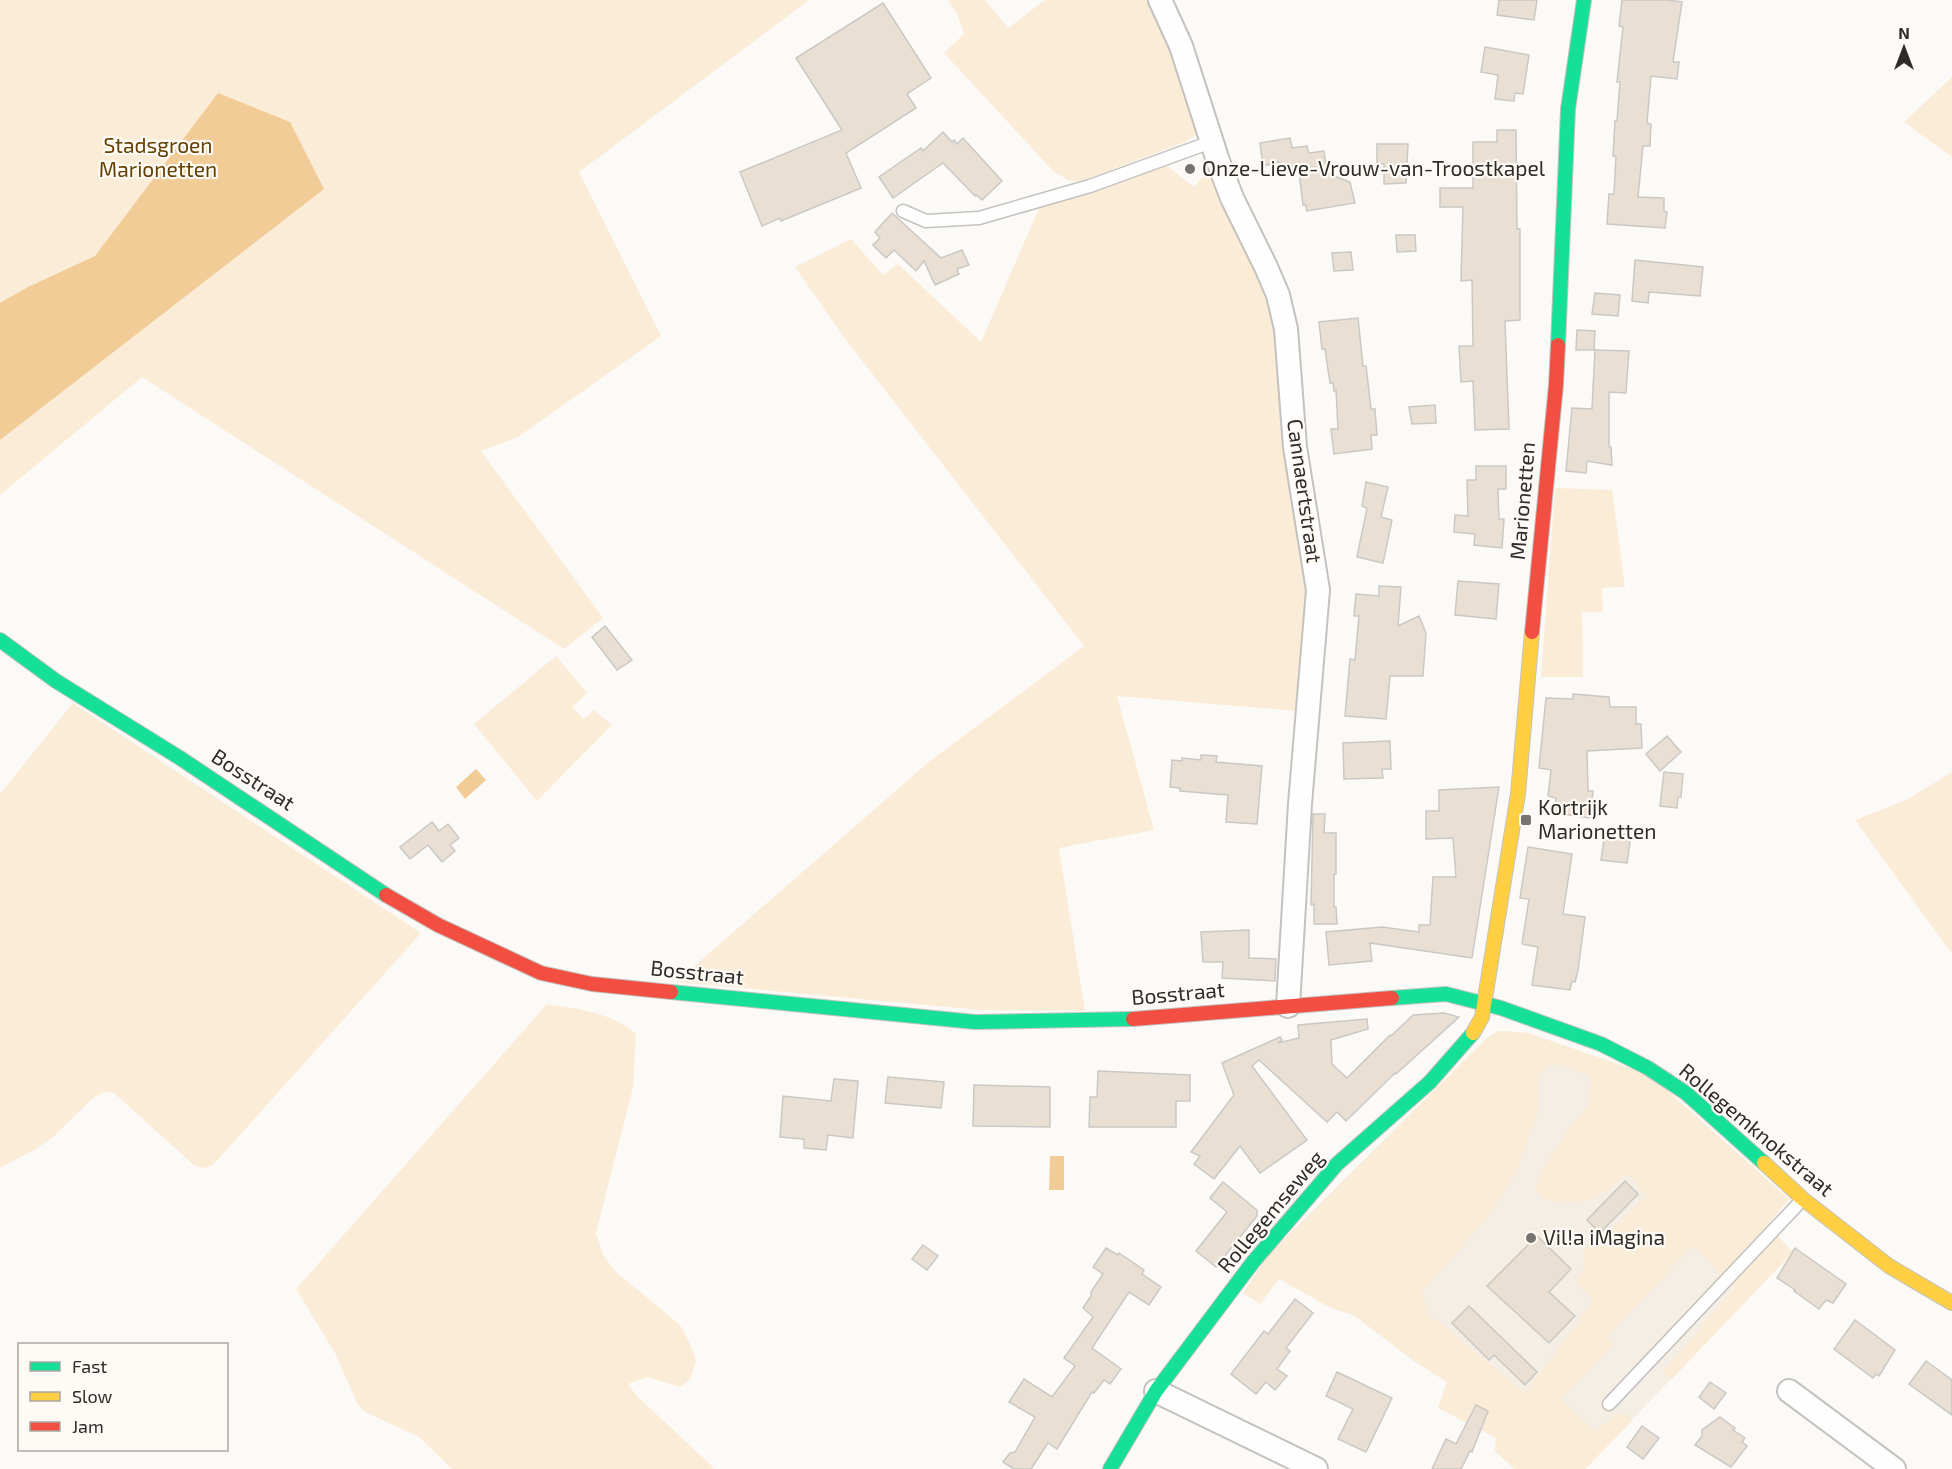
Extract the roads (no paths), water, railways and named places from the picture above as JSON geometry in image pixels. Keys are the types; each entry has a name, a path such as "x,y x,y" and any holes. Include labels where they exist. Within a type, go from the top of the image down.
{"street":[{"name":"Cannaertstraat","path":"1160,0 1180,46 1232,198 1278,296 1286,329 1295,447 1318,590 1300,804 1288,1006"},
{"name":"Marionetten","path":"1484,1003 1518,794 1523,747 1556,385 1568,110 1584,0"},
{"name":"Bosstraat","path":"0,640 56,681 208,776 405,907 541,973 592,984 975,1022 1131,1019 1446,994 1484,1003"},
{"name":"Rollegemknokstraat","path":"1484,1003 1601,1044 1648,1068 1686,1094 1803,1200 1889,1266 1952,1304"},
{"name":"Rollegemseweg","path":"1110,1469 1156,1391 1253,1262 1337,1164 1430,1082 1456,1054 1478,1027 1484,1003"},
{"path":"1156,1391 1316,1469"},
{"path":"1789,1391 1894,1469"}],"lane":[{"path":"903,211 926,221 979,218 1090,186 1211,142"},
{"path":"1608,1404 1803,1200"}],"place":[{"name":"Onze-Lieve-Vrouw-van-Troostkapel","path":"1190,169"},
{"name":"Kortrijk Marionetten","path":"1526,820"},
{"name":"Vil!a iMagina","path":"1531,1238"}],"park label":[{"name":"Stadsgroen Marionetten","path":"158,158"}]}
